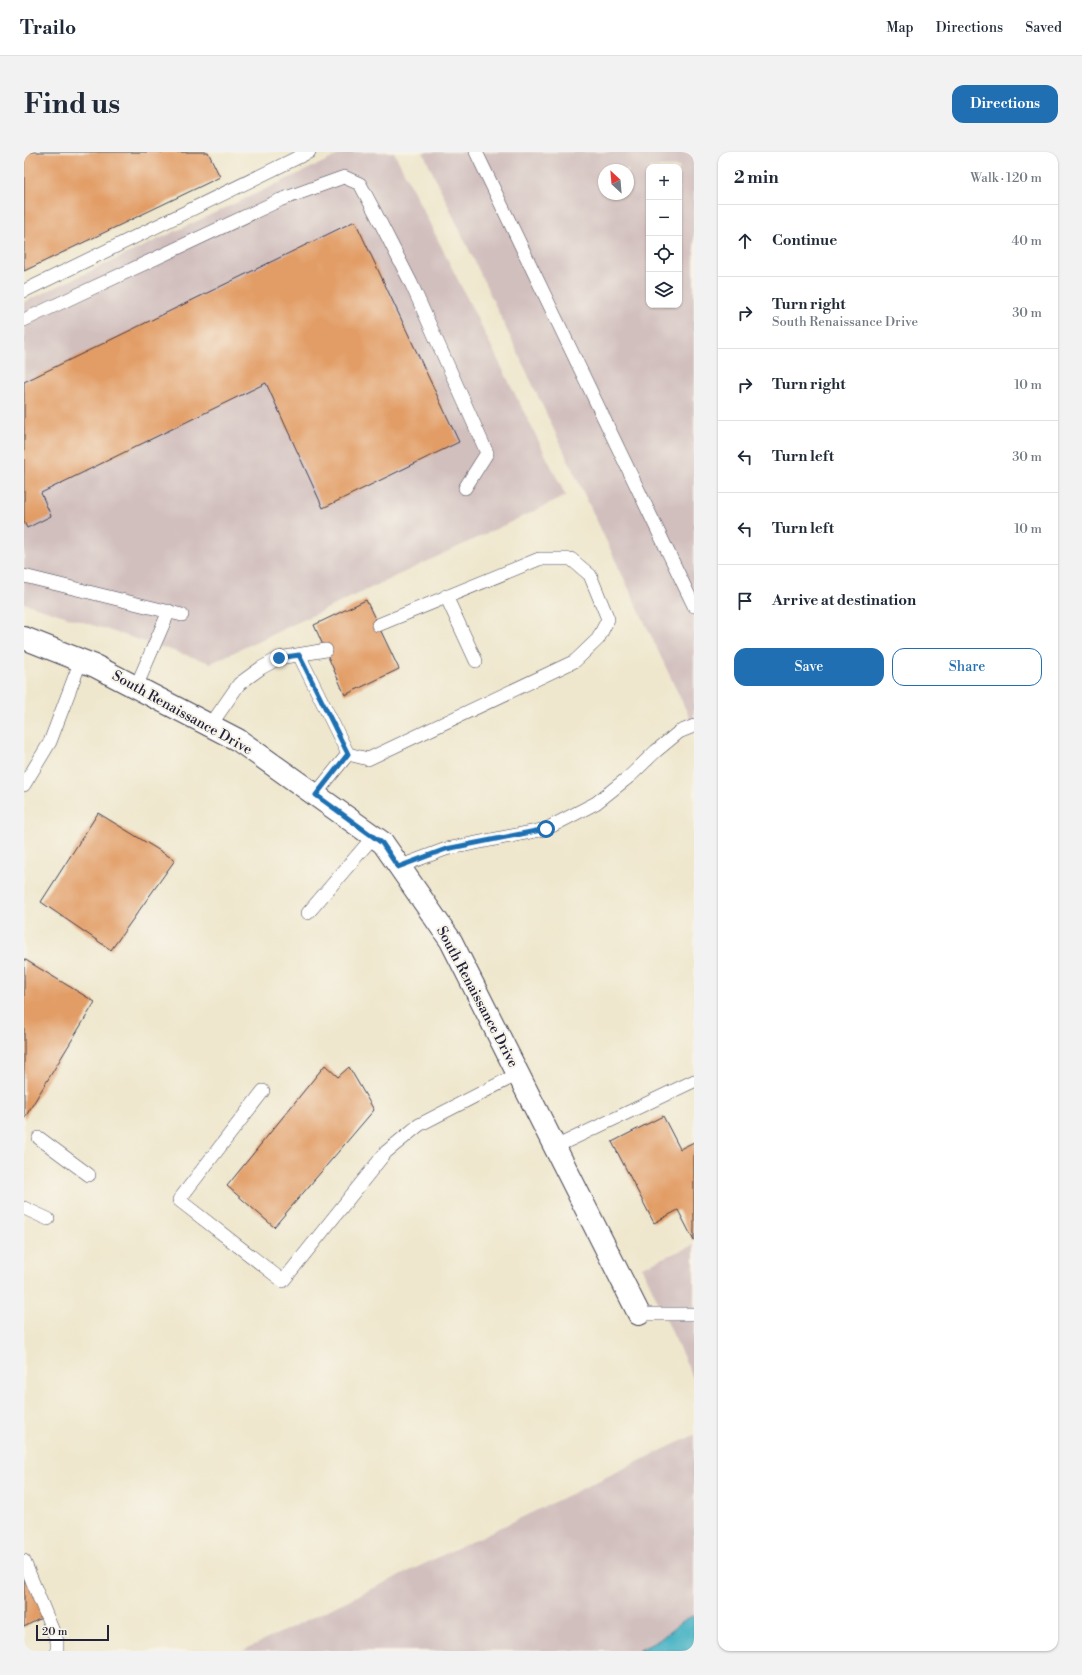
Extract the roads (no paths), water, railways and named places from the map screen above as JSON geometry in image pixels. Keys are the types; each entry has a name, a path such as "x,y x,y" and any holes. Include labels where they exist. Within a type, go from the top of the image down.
{"street":[{"name":"South Renaissance Drive","path":"24,638 81,660 238,740 382,843 451,941 639,1314"}],"lane":[{"path":"24,291 309,152"},
{"path":"476,152 694,606"},
{"path":"24,320 280,200 344,176 360,184 380,221 411,283 487,453 465,488"},
{"path":"299,655 348,754 368,759 575,662 598,639 608,619 590,575 571,559 539,559 378,625"},
{"path":"24,576 182,615"},
{"path":"446,596 476,661"},
{"path":"136,687 169,612"},
{"path":"210,726 239,684 261,668 279,658 326,650"},
{"path":"24,785 50,742 81,660"},
{"path":"398,867 446,849 546,829 596,803 630,776 656,751 679,732 694,726"},
{"path":"316,795 348,754"},
{"path":"308,913 373,836"},
{"path":"263,1091 179,1200 284,1281 386,1152 419,1125 518,1074"},
{"path":"555,1147 694,1081"},
{"path":"39,1138 89,1175"},
{"path":"24,1208 48,1219"},
{"path":"639,1314 694,1314"},
{"path":"24,1560 57,1642 57,1651"}],"water":[{"path":"694,1615 694,1651 638,1651 659,1640 683,1621"}]}
